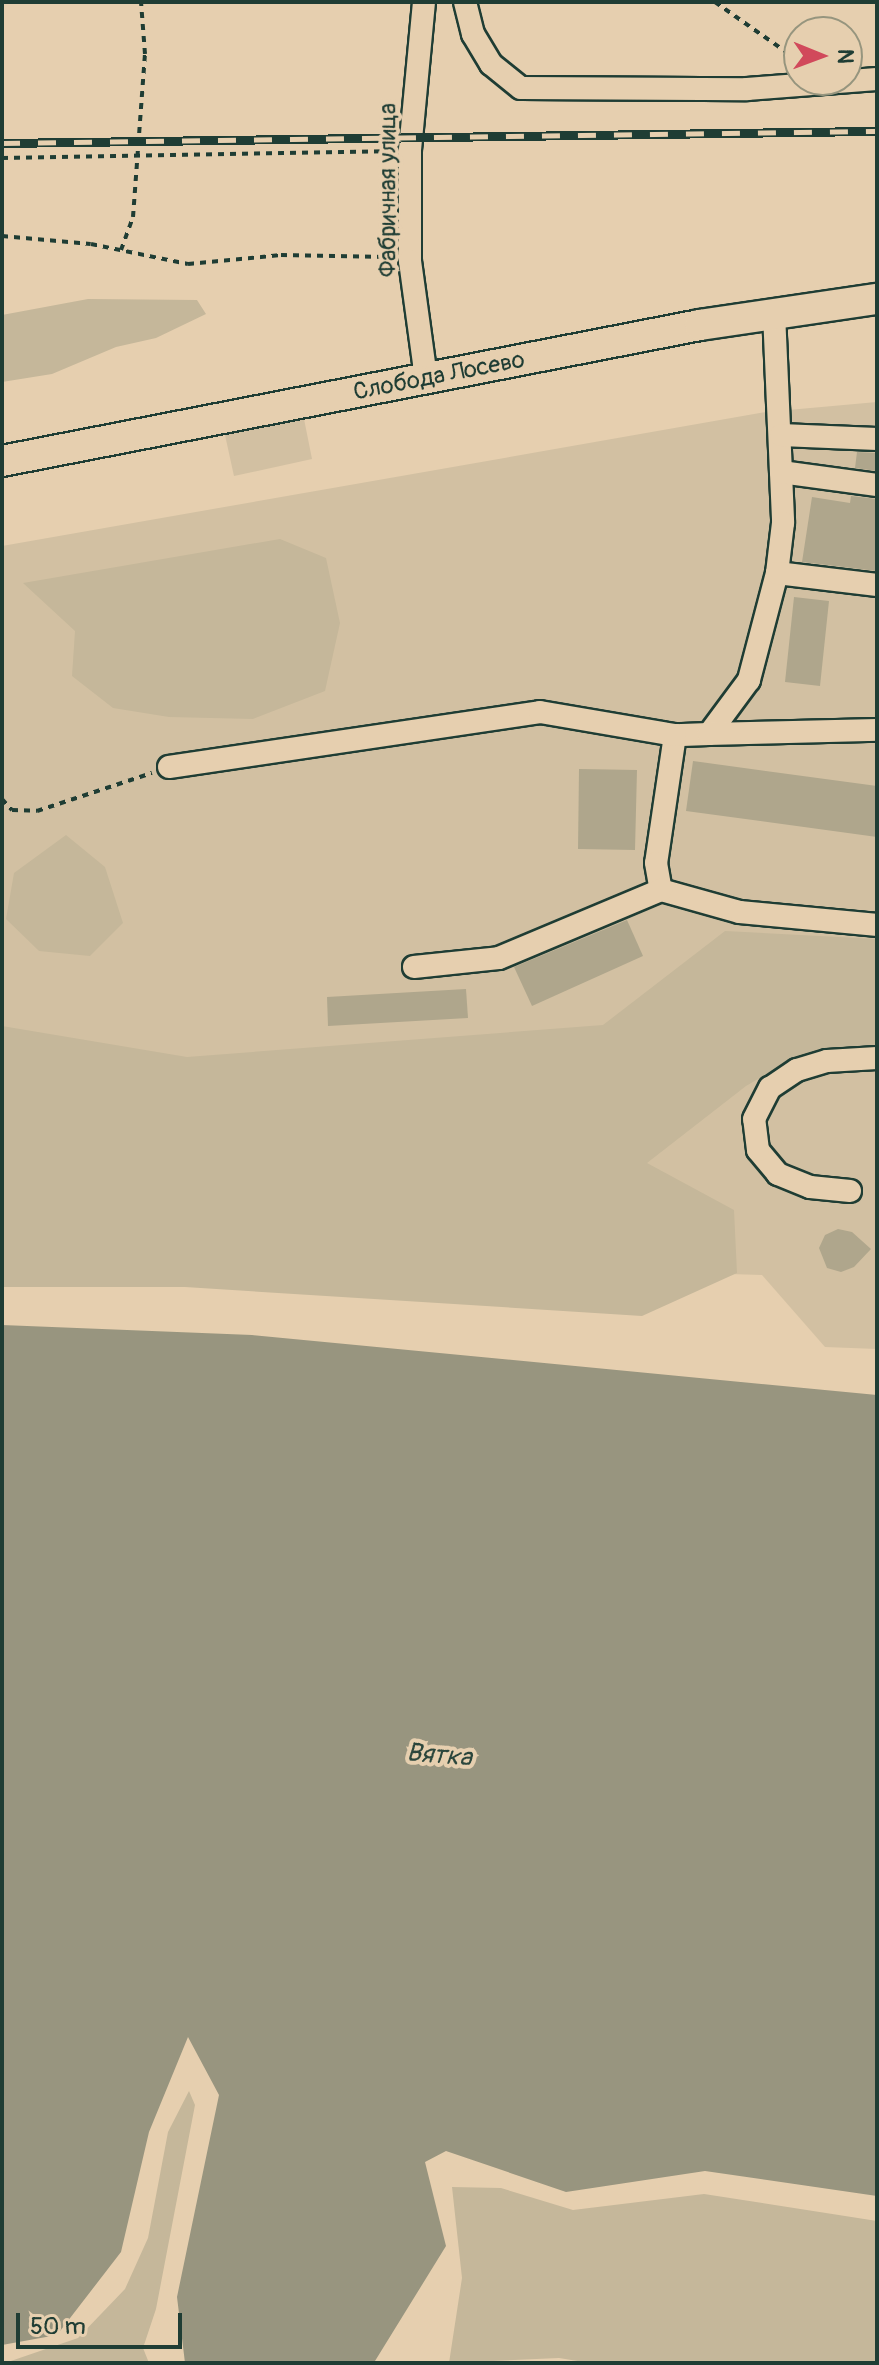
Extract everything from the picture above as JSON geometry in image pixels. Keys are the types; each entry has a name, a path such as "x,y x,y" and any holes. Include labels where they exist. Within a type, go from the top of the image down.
{"main road":[{"name":"Слобода Лосево","path":"2,461 774,313 877,299"}],"street":[{"name":"Фабричная улица","path":"424,2 410,150 410,261 426,378"},
{"path":"465,2 473,34 491,64 521,88 747,89 877,79"},
{"path":"709,734 749,680 777,573 783,523 774,313"},
{"path":"781,435 877,439"},
{"path":"781,472 877,485"},
{"path":"777,573 877,585"},
{"path":"169,767 540,712 675,735 877,730"},
{"path":"661,890 656,863 675,735"},
{"path":"414,967 499,958 661,890 740,912 877,925"},
{"path":"850,1191 810,1187 778,1174 758,1150 754,1119 770,1088 797,1070 827,1061 877,1058"}],"path":[{"path":"121,250 133,217 145,54 141,2"},
{"path":"715,2 783,50"},
{"path":"2,158 410,150"},
{"path":"2,236 121,250 188,264 360,253 410,261"},
{"path":"2,799 12,810 37,811 169,767"}],"shaded area":[{"path":"88,299 197,300 206,314 156,338 116,347 52,374 2,382 2,315"},
{"path":"877,402 877,1349 825,1347 762,1275 2,1252 2,546 766,412"},
{"path":"304,419 312,459 234,476 225,435"},
{"path":"280,539 326,558 340,623 325,691 253,719 169,717 113,708 72,676 75,631 23,583"},
{"path":"66,835 105,867 123,923 90,956 39,951 6,919 14,873"},
{"path":"725,931 877,939 877,1049 796,1057 746,1086 647,1163 734,1210 737,1273 642,1316 185,1287 2,1287 2,1026 187,1057 603,1025"},
{"path":"189,2091 195,2105 156,2309 143,2348 149,2363 5,2363 78,2338 125,2289 148,2238 168,2132"},
{"path":"452,2187 501,2188 573,2210 704,2194 877,2221 877,2363 590,2363 559,2358 449,2363 462,2278"}],"water":[{"name":"Вятка","path":"2,1325 252,1335 877,1395 877,2196 705,2171 566,2192 446,2151 425,2162 446,2246 375,2361 185,2363 177,2297 219,2095 188,2037 149,2132 121,2252 57,2335 2,2345"}],"building":[{"path":"857,452 877,453 877,471 855,468"},
{"path":"851,496 877,499 877,571 802,562 812,497 850,503"},
{"path":"794,597 829,601 820,686 785,682"},
{"path":"693,761 877,786 877,837 686,811"},
{"path":"579,769 637,770 635,850 578,849"},
{"path":"627,920 643,956 532,1006 514,967"},
{"path":"466,989 468,1018 328,1026 327,997"},
{"path":"838,1229 852,1232 871,1249 854,1267 841,1272 827,1268 819,1248 825,1235"}],"railway":[{"path":"2,143 877,131"}]}
